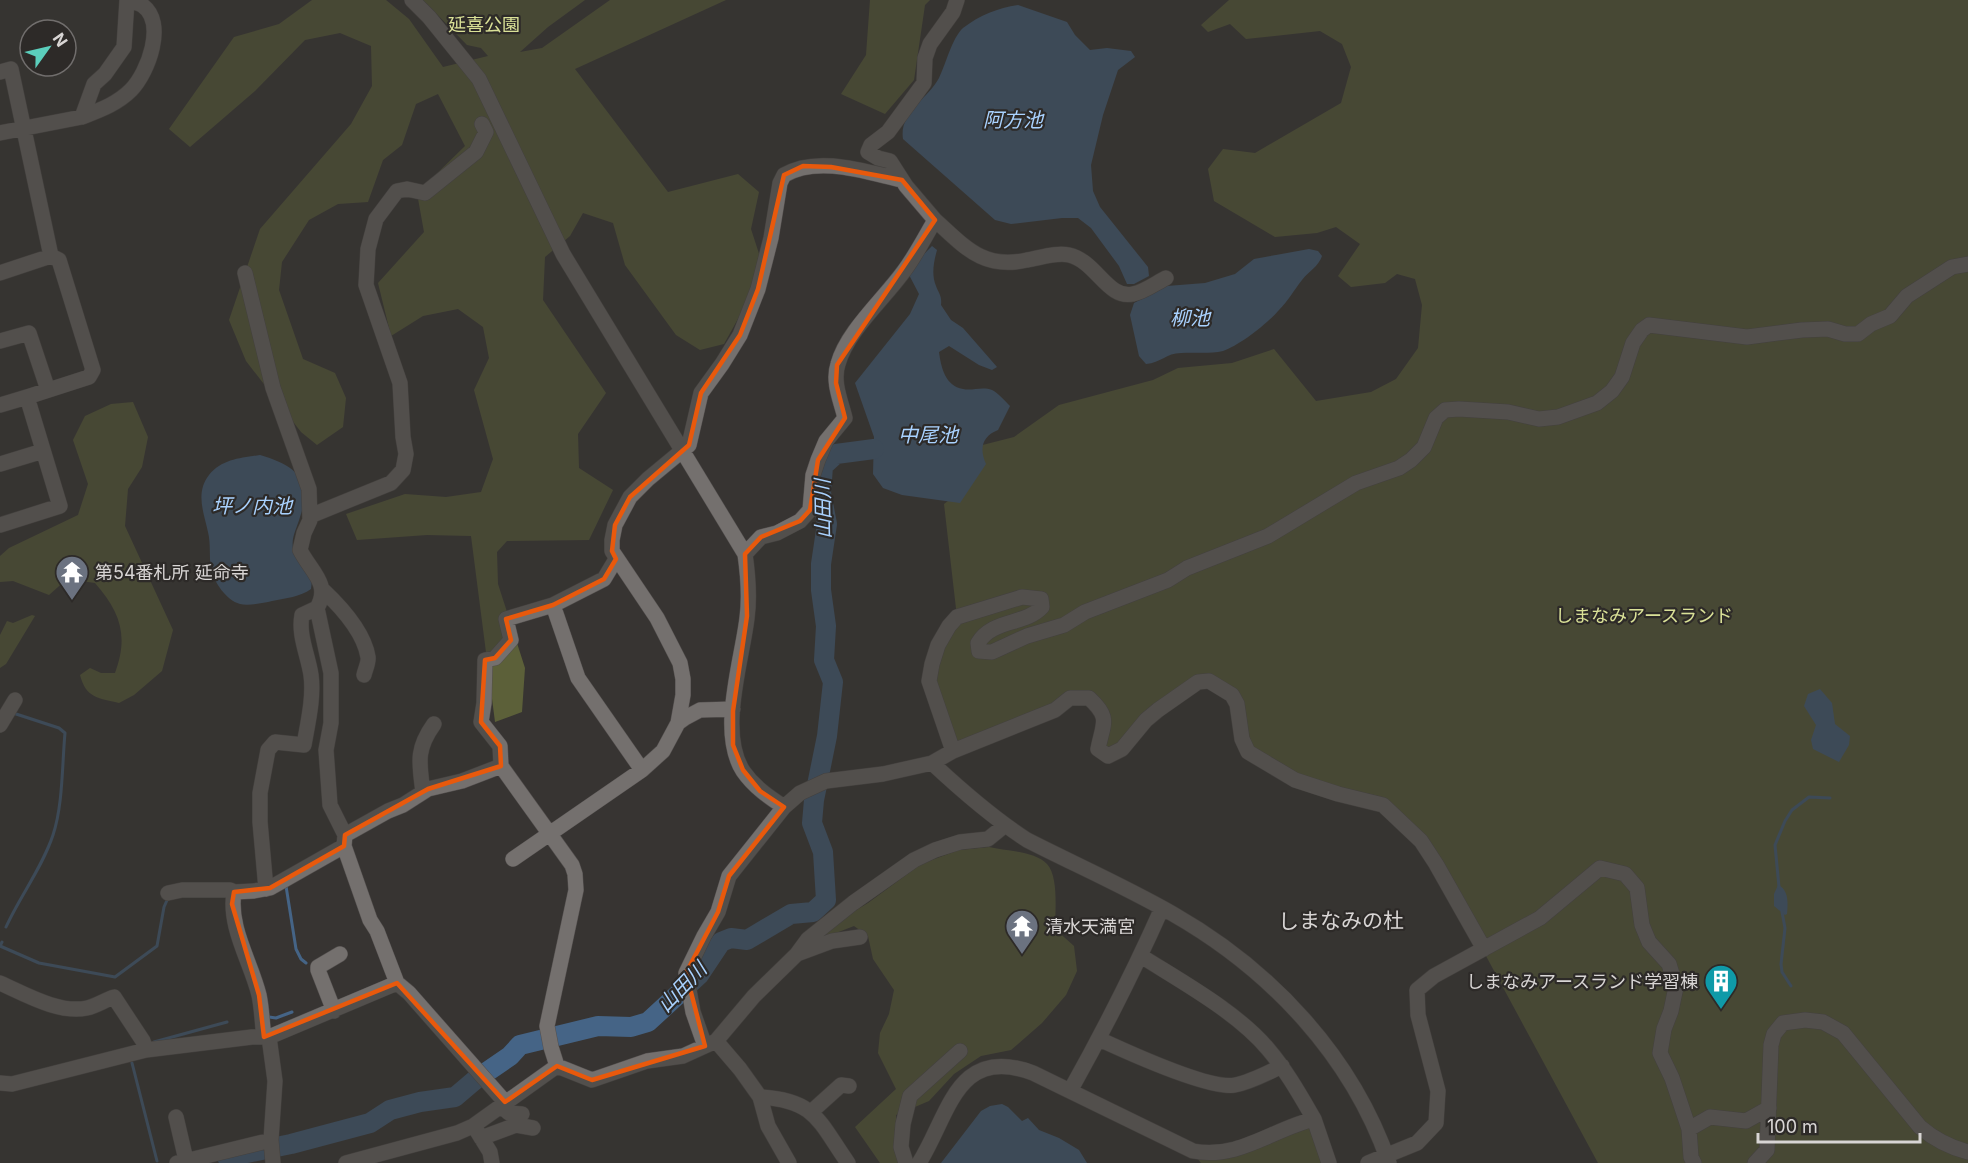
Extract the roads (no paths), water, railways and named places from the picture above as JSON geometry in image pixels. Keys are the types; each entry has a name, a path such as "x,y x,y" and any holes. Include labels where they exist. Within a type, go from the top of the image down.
{"street":[{"path":"0,133 82,117 110,106 132,89 146,68 153,46 154,24 144,6 128,0 124,47 105,74 94,84 82,117"},
{"path":"412,0 429,17 479,79 563,254 745,554 749,583 747,616 733,709 733,745 743,770 760,791 784,807"},
{"path":"957,0 953,12 930,44 925,58 924,83 888,132 871,145 868,152 890,161 902,180 935,220 972,251 987,260 1000,264 1066,254 1082,259 1110,288 1121,295 1134,294 1166,278"},
{"path":"0,72 10,69 51,256"},
{"path":"310,516 391,483 404,470 406,454 400,383 366,285 368,249 376,219 397,191 407,189 425,193 440,183 476,152 486,132 482,124"},
{"path":"513,859 642,770 663,751 678,723 683,696 680,663 657,618 612,551 615,525 630,497 689,445 701,393 740,335 758,289 783,175 803,166 831,167 902,180"},
{"path":"745,554 761,537 777,533 800,521 810,510 813,475 818,460 826,441 845,418 836,383 837,365 860,326 905,270 935,220"},
{"path":"0,273 51,256 59,260 93,370 89,377 0,405"},
{"path":"953,751 929,681 938,645 957,617 1022,597 1041,599 1042,607 1037,613 983,634 978,643 979,651 992,652 1027,636 1064,626 1085,612 1168,580 1187,568 1268,536 1356,483 1398,468 1411,460 1424,447 1436,418 1445,410 1508,412 1539,419 1558,417 1598,403 1612,391 1622,377 1633,343 1642,330 1649,325 1747,337 1828,329 1845,334 1857,334 1871,324 1890,316 1907,296 1952,267 1968,264"},
{"path":"245,273 273,388 309,489 310,516 300,550 323,586 323,598 317,608 302,615 300,627 312,678 304,745 275,742 268,750 260,793 260,822 266,889"},
{"path":"0,341 29,333 48,390"},
{"path":"0,525 60,506 27,397"},
{"path":"0,464 43,451"},
{"path":"557,1066 547,1026 576,890 575,874 572,865 548,835 501,766 500,746 482,722 485,660 495,658 511,640 506,619 553,605 604,579 616,559"},
{"path":"323,590 341,607 359,634 369,658 364,675"},
{"path":"553,605 578,678 642,770"},
{"path":"317,608 331,673 331,723 326,750 330,806 344,840 370,920 397,983 409,993 509,1113 522,1114"},
{"path":"789,1163 768,1126 760,1097 740,1069 710,1044 693,1012 686,973 718,912 729,876 784,807 800,793 826,782 883,774 932,763 953,751 1055,710 1070,698 1089,698 1101,710 1105,723 1098,749 1108,756 1122,749 1146,720 1158,710 1198,682 1209,681 1232,695 1237,704 1242,739 1248,752 1295,780 1383,805 1421,842 1484,948"},
{"path":"0,725 15,700"},
{"path":"678,723 700,710 733,709"},
{"path":"423,792 419,763 423,739 434,724"},
{"path":"932,763 1004,826 1036,845 1162,908 1207,935 1238,957 1272,986 1321,1040 1352,1082 1370,1114 1388,1160"},
{"path":"168,893 182,890 230,890 234,892 266,889 388,811 403,805 423,792 462,782 501,766"},
{"path":"335,815 339,788"},
{"path":"557,1066 592,1080 647,1061 683,1056 710,1044 797,954 808,939 828,922 914,860 960,842 988,839 1004,826"},
{"path":"1368,1163 1388,1160 1417,1143 1436,1123 1438,1091 1418,1015 1417,990 1434,976 1540,918 1600,868 1625,874 1637,888 1642,925 1649,942 1670,964 1676,987 1660,1053 1672,1077 1689,1129 1691,1157 1694,1163"},
{"path":"234,892 232,904 241,941 259,995 275,1081 271,1140 273,1163"},
{"path":"1070,1091 1141,956 1162,908"},
{"path":"797,954 832,941 860,937"},
{"path":"334,1011 318,967 340,954"},
{"path":"1141,956 1219,1006 1266,1046 1282,1066 1314,1119 1329,1163"},
{"path":"0,983 43,1001 76,1009 88,1008 114,997 145,1046"},
{"path":"0,1083 12,1084 145,1046 267,1037 397,983"},
{"path":"1755,1163 1767,1150 1771,1045 1778,1027 1783,1023 1796,1021 1823,1022 1843,1033 1903,1108 1926,1132 1947,1146 1968,1152"},
{"path":"1099,1039 1149,1061 1220,1085 1234,1086 1282,1066"},
{"path":"906,1163 901,1147 903,1124 910,1096 960,1051"},
{"path":"478,1132 503,1104 557,1066"},
{"path":"919,1163 953,1096 969,1078 987,1068 1004,1066 1021,1068 1193,1151 1208,1153 1246,1146 1314,1119"},
{"path":"811,1112 841,1085 849,1086"},
{"path":"760,1097 794,1102 811,1112 848,1163"},
{"path":"1689,1129 1710,1117 1746,1121 1769,1108"},
{"path":"176,1117 181,1161 271,1140"},
{"path":"356,1161 456,1133 478,1132 516,1125 533,1128"},
{"path":"478,1132 490,1152 492,1163"}],"water":[{"name":"阿方池","path":"1018,5 1067,22 1075,35 1090,50 1107,48 1131,51 1135,57 1118,70 1103,115 1091,165 1093,191 1100,207 1148,267 1149,276 1134,284 1127,284 1119,266 1091,228 1078,218 1011,224 995,220 903,139 905,121 939,78 959,32 969,23 996,10"},
{"name":"中尾池","path":"932,246 937,250 934,277 941,297 941,305 951,320 963,328 997,367 992,370 979,365 949,346 939,352 945,375 957,387 992,390 1010,406 998,430 985,439 983,453 986,464 960,503 902,495 883,488 873,474 874,437 855,383 910,314 919,294 907,271"},
{"name":"柳池","path":"1309,249 1318,251 1322,256 1318,263 1304,277 1285,303 1253,334 1218,352 1176,353 1146,364 1139,356 1130,315 1134,303 1167,286 1205,283 1235,274 1254,259"},
{"name":"坪ノ内池","path":"260,455 291,469 302,483 303,504 293,548 298,561 312,580 311,589 298,596 244,605 225,595 213,574 201,496 205,482 214,470 232,460"},
{"path":"1820,689 1832,703 1835,724 1850,736 1849,745 1839,762 1813,749 1811,740 1816,725 1804,706 1808,694"},
{"path":"1778,885 1782,887 1787,897 1788,906 1785,915 1774,906 1774,894"},
{"path":"1002,1104 1022,1121 1028,1118 1039,1130 1079,1150 1087,1163 941,1163 981,1111 990,1106"}],"waterway":[{"name":"山田川","path":"227,1157 291,1144 370,1123 390,1110 420,1102 455,1097 510,1056 520,1045 598,1026 631,1027 648,1022 699,975 721,942 731,938 747,940 791,914 813,912 826,900 823,852 812,823 814,800 827,736 833,682 824,660 826,626 821,590 821,564 827,524 821,493 823,466 836,454 874,449"},
{"path":"6,927 43,859 53,835 60,798 65,733 59,728 13,713"},
{"path":"1779,887 1775,845 1785,821 1792,810 1809,797 1830,798"},
{"path":"286,886 296,949 306,963"},
{"path":"2,942 0,946 39,963 115,977 157,946 164,907 168,898"},
{"path":"1782,912 1785,928 1781,964 1782,972 1791,986"},
{"path":"269,1017 276,1018 292,1012"},
{"path":"154,1042 227,1022"},
{"path":"132,1063 157,1161"}],"place":[{"name":"第54番札所 延命寺","path":"72,601"},
{"name":"清水天満宮","path":"1022,955"},
{"name":"しまなみアースランド学習棟","path":"1721,1010"}],"district":[{"name":"しまなみの杜","path":"1341,920"}],"park label":[{"name":"延喜公園","path":"484,24"},
{"name":"しまなみアースランド","path":"1644,615"}]}
